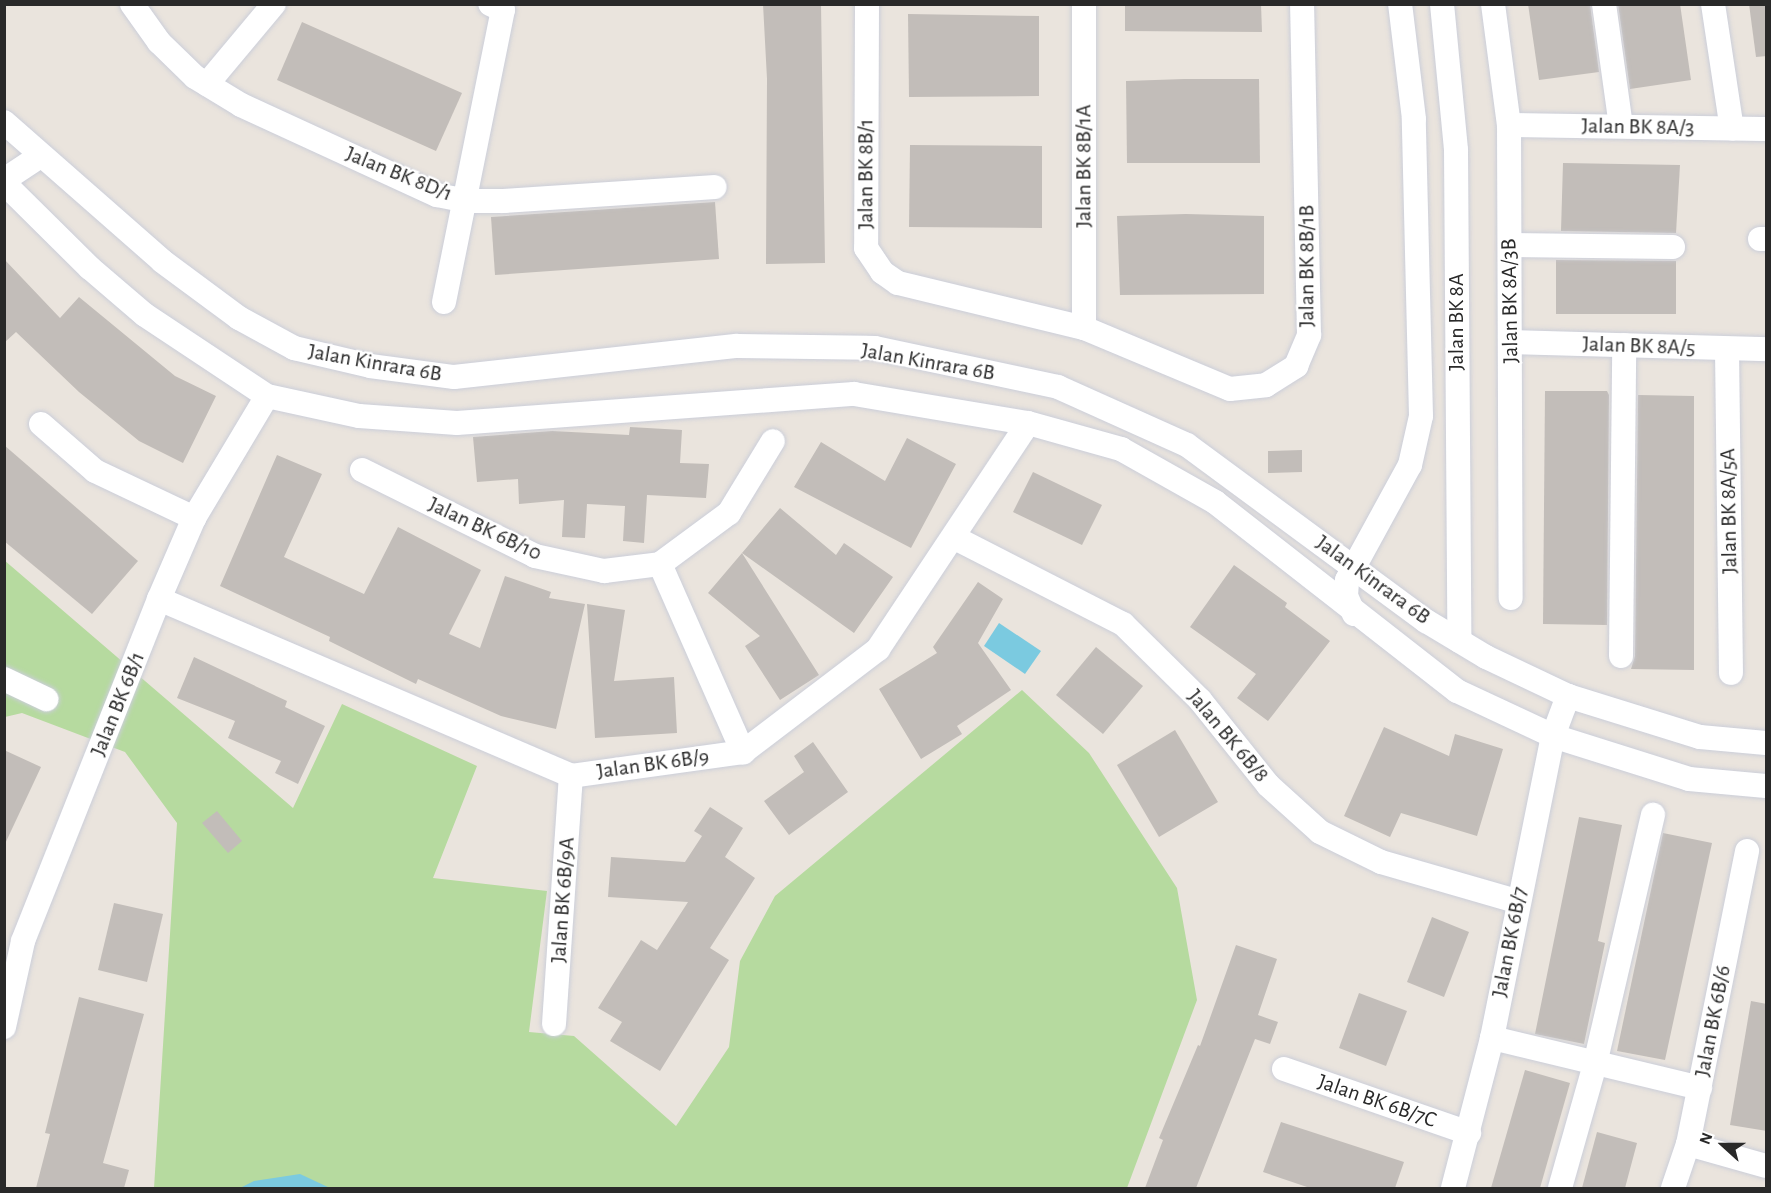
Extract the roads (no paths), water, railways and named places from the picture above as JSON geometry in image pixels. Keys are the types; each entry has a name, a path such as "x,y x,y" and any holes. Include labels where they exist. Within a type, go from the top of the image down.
{"street":[{"name":"Jalan BK 8D/1","path":"132,4 159,42 207,84 242,105 437,195 464,200 504,201 716,187"},
{"path":"207,84 274,4"},
{"name":"Jalan BK 8B/1","path":"867,4 866,248 882,272 898,283 1084,328"},
{"name":"Jalan BK 8B/1A","path":"1084,4 1084,328"},
{"name":"Jalan BK 8B/1B","path":"1084,328 1230,389 1266,386 1296,366 1309,335 1302,4"},
{"name":"Jalan BK 8A","path":"1354,614 1346,588 1353,565 1410,465 1421,416 1414,119 1400,4"},
{"name":"Jalan BK 8A","path":"1442,4 1456,150 1459,641"},
{"name":"Jalan BK 8A/3B","path":"1493,4 1509,125 1512,342 1511,598"},
{"path":"1604,4 1621,126"},
{"path":"1713,4 1732,129"},
{"path":"444,302 497,7"},
{"name":"Jalan Kinrara 6B","path":"4,122 162,261 239,318 294,348 370,366 454,377 737,346 875,348 1058,387 1187,445 1459,641 1568,696 1700,737 1767,743"},
{"name":"Jalan BK 8A/3","path":"1509,125 1767,129"},
{"path":"4,182 40,156"},
{"name":"Jalan Kinrara 6B","path":"4,182 90,268 145,315 267,396 359,416 458,423 855,394 1028,423 1121,448 1215,502 1354,614 1457,691 1553,736 1689,779 1767,786"},
{"path":"1510,245 1673,248"},
{"name":"Jalan BK 8A/5","path":"1512,342 1767,349"},
{"path":"1621,656 1624,345"},
{"name":"Jalan BK 8A/5A","path":"1727,349 1731,673"},
{"name":"Jalan BK 6B/1","path":"4,1027 23,941 159,599 194,518 267,396"},
{"name":"Jalan BK 6B/9","path":"159,599 571,776 743,752 878,649 955,538 1028,423"},
{"path":"41,424 95,471 194,518"},
{"name":"Jalan BK 6B/10","path":"362,470 535,556 604,571 660,564 729,513 773,441"},
{"path":"1326,545 1376,522"},
{"name":"Jalan BK 6B/8","path":"955,538 1122,624 1200,699 1268,785 1320,832 1381,862 1516,901"},
{"path":"660,564 743,752"},
{"path":"4,680 46,699"},
{"name":"Jalan BK 6B/7","path":"1453,1188 1469,1133 1491,1038 1516,901 1553,736 1568,696"},
{"name":"Jalan BK 6B/9A","path":"554,1024 571,776"},
{"path":"1560,1188 1595,1064 1653,814"},
{"name":"Jalan BK 6B/6","path":"1673,1188 1688,1144 1747,851"},
{"path":"1491,1038 1700,1088"},
{"name":"Jalan BK 6B/7C","path":"1284,1069 1469,1133"},
{"path":"1688,1144 1767,1166"}],"water":[{"path":"999,623 1041,651 1025,674 984,646"},
{"path":"300,1174 330,1188 240,1188 254,1181"}]}
